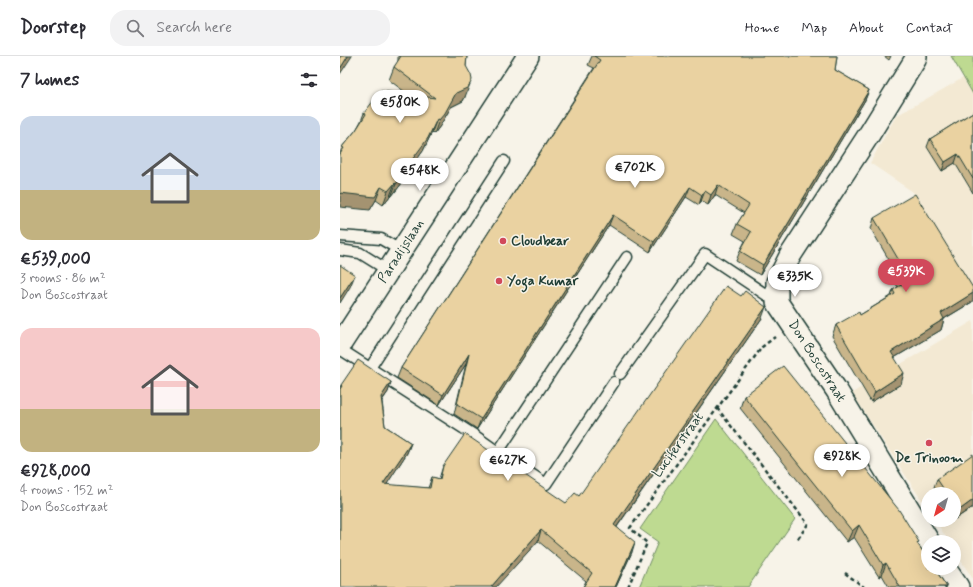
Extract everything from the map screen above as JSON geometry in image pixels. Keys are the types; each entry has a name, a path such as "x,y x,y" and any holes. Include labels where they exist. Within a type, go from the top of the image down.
{"street":[{"name":"Paradijslaan","path":"340,345 528,56"},
{"path":"777,302 777,282 790,256 870,133 916,56"},
{"name":"Don Boscostraat","path":"777,302 837,391 925,535"},
{"path":"950,575 958,587"}],"lane":[{"path":"370,368 504,161"},
{"path":"340,236 381,239 402,251"},
{"path":"340,250 360,253 388,271"},
{"path":"340,349 468,431 546,484 617,378 705,254 777,302"},
{"path":"498,452 627,257"}],"path":[{"name":"Luciferstraat","path":"628,587 647,543 630,528 762,347 793,324"},
{"path":"717,408 808,524 797,540"},
{"path":"844,573 864,587"}],"shaded area":[{"path":"963,78 973,94 973,289 913,192 870,163 896,116"},
{"name":"De Trinoom","path":"973,321 973,579 961,561 961,535 945,535 939,527 961,527 961,487 921,487 921,499 852,393"}],"green space":[{"path":"951,56 973,56 973,94"},
{"path":"716,419 795,519 748,587 639,587 658,542 640,529"}],"building":[{"path":"340,56 348,56 340,69"},
{"path":"401,56 467,56 466,66 472,80 467,88 456,93 445,113 439,120 437,119 428,138 409,164 411,164 396,184 395,183 388,191 381,187 375,197 340,193 340,154 344,148 342,147 356,130 366,114 364,113 381,91 435,98 394,67"},
{"path":"594,56 837,56 835,70 869,90 763,265 740,251 751,232 737,224 749,205 718,185 711,195 705,191 702,195 690,187 654,242 613,215 481,419 457,404 469,354 443,395 401,368 600,60"},
{"path":"973,112 973,179 958,154 945,162 930,139"},
{"path":"915,194 973,288 973,293 941,313 944,319 891,352 904,373 875,392 836,325 859,312 860,315 895,294 893,290 906,282 900,274 904,269 874,218"},
{"path":"340,265 355,275 340,298"},
{"path":"726,286 741,296 745,291 766,307 614,525 635,542 615,587 583,587 592,573 541,530 491,587 340,587 340,389 342,386 341,385 358,360 391,382 381,397 385,426 411,443 383,484 430,488 432,477 440,479 443,466 465,434 566,503 575,493 579,496"},
{"path":"783,366 899,510 919,542 917,543 921,549 921,575 939,575 947,587 900,587 886,563 883,565 859,525 852,531 744,396"},
{"path":"973,454 973,500 961,509 961,487 942,487 937,479"}],"place":[{"name":"Cloudbear","path":"503,241"},
{"name":"Yoga Kumar","path":"499,281"},
{"name":"De Trinoom","path":"929,443"}]}
